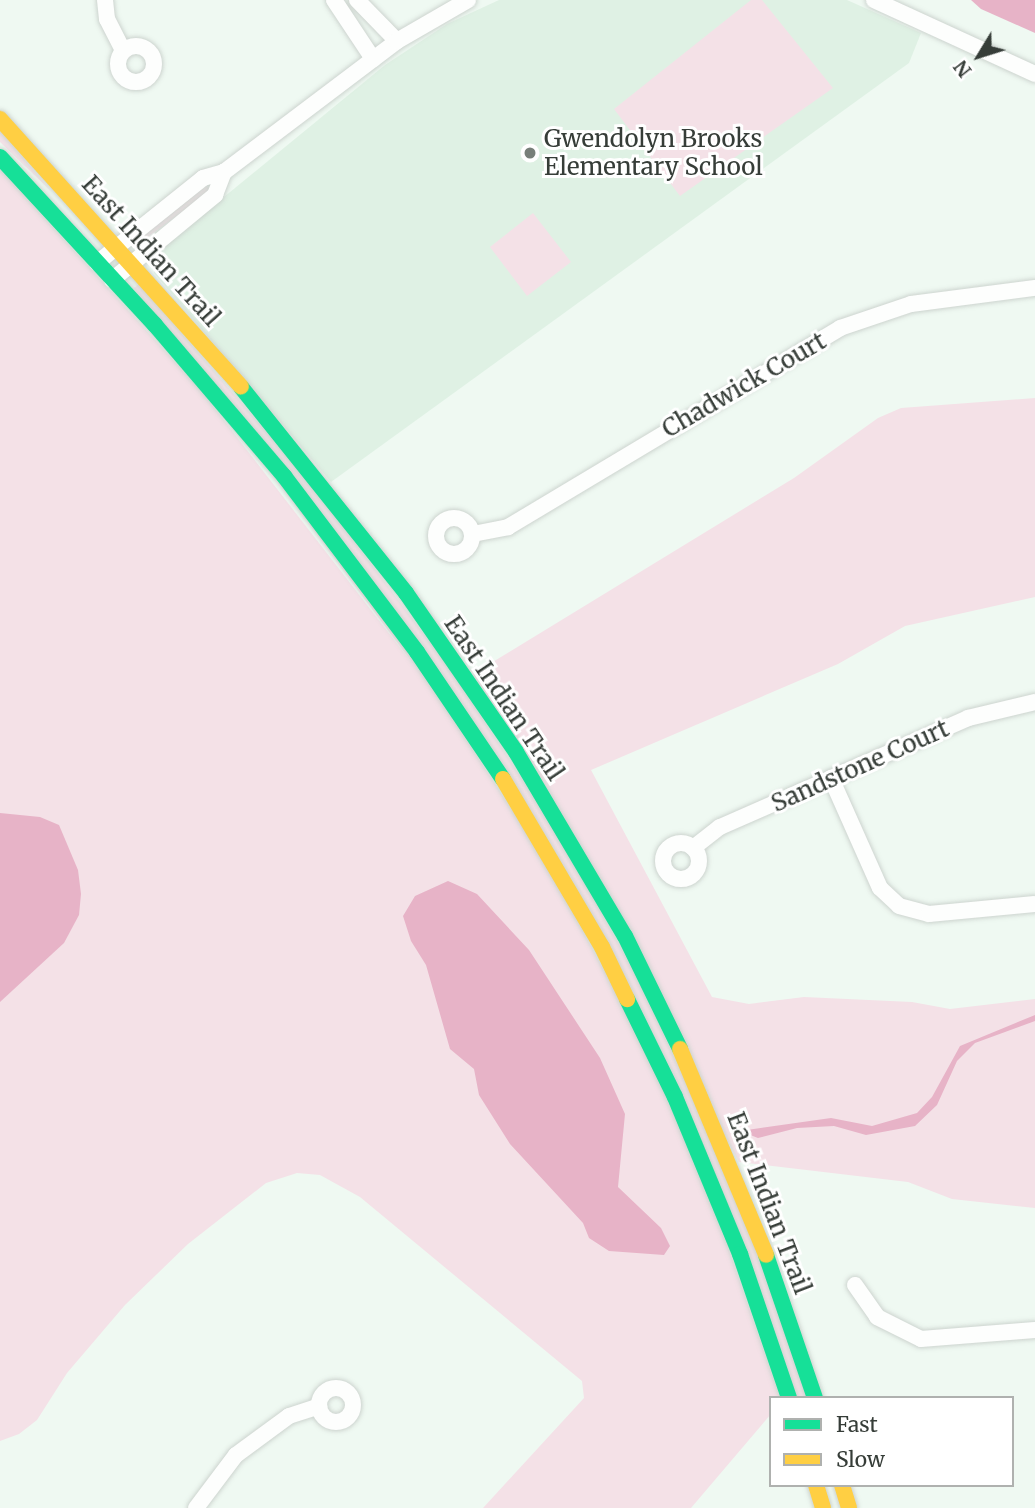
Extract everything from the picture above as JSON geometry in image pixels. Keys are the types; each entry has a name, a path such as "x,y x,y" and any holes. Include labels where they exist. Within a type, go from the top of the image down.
{"main road":[{"name":"East Indian Trail","path":"0,120 246,393 357,528 484,705 557,819 637,960 709,1112 765,1250 815,1396"},
{"name":"East Indian Trail","path":"0,156 242,426 359,573 472,731 548,850 618,978 691,1131 750,1279 788,1396"},
{"path":"817,1487 822,1508"},
{"path":"843,1487 849,1508"}],"street":[{"path":"105,0 107,19 123,50"},
{"path":"334,0 373,59"},
{"path":"357,0 397,41"},
{"path":"97,263 203,178 224,172 397,41 468,0"},
{"path":"874,0 1035,74"},
{"path":"112,280 215,195 224,172"},
{"name":"Chadwick Court","path":"472,534 508,527 840,328 911,304 1035,288"},
{"name":"Sandstone Court","path":"693,848 720,827 968,719 1035,702"},
{"path":"831,778 880,888 899,906 929,914 1035,904"},
{"path":"855,1285 877,1317 921,1339 1035,1330"},
{"path":"196,1508 236,1455 289,1416 319,1406"}],"shaded area":[{"name":"Gwendolyn Brooks Elementary School","path":"499,0 847,0 921,33 909,63 331,482 154,273 157,252 385,65 447,24"},
{"path":"751,0 762,0 833,88 680,196 614,109"},
{"path":"971,0 1035,0 1035,33 981,9"},
{"path":"0,131 52,192 0,142"},
{"path":"0,169 201,391 437,695 547,864 649,1055 727,1245 779,1396 769,1396 769,1416 691,1508 483,1508 584,1398 582,1381 360,1197 320,1175 297,1173 266,1183 188,1244 125,1305 67,1373 37,1420 19,1434 0,1441"},
{"path":"206,186 212,190 141,242 140,238"},
{"path":"533,213 571,262 527,296 490,247"},
{"path":"139,284 311,484 450,669 554,828 642,986 740,1203 806,1396 796,1396 571,877 134,288"},
{"path":"1035,398 1035,597 905,626 838,664 591,770 712,997 749,1004 804,997 912,1002 950,1009 1035,999 1035,1208 952,1199 908,1182 739,1162 473,674 794,478 878,418 901,408"},
{"path":"0,813 40,817 59,825 78,870 81,894 79,915 64,943 0,1002"},
{"path":"448,881 477,894 529,950 600,1058 625,1114 618,1187 661,1228 670,1246 664,1255 609,1251 589,1238 583,1223 510,1144 479,1095 474,1069 450,1049 426,965 411,941 403,916 415,896"},
{"path":"1035,1015 1035,1021 975,1043 957,1061 937,1105 915,1126 866,1135 834,1126 797,1128 758,1138 740,1131 831,1118 872,1126 917,1113 932,1097 960,1046"}],"traffic: fast":[{"path":"0,157 155,325 284,476 417,652 503,779"},
{"path":"241,387 406,593 516,752 625,936 680,1049"},
{"path":"627,999 675,1097 740,1254 788,1396"},
{"path":"766,1255 814,1396"}],"traffic: slow":[{"path":"0,119 241,387"},
{"path":"503,779 602,947 627,999"},
{"path":"680,1049 766,1255"},
{"path":"817,1487 823,1508"},
{"path":"843,1487 849,1508"}],"place":[{"name":"Gwendolyn Brooks Elementary School","path":"530,153"}]}
